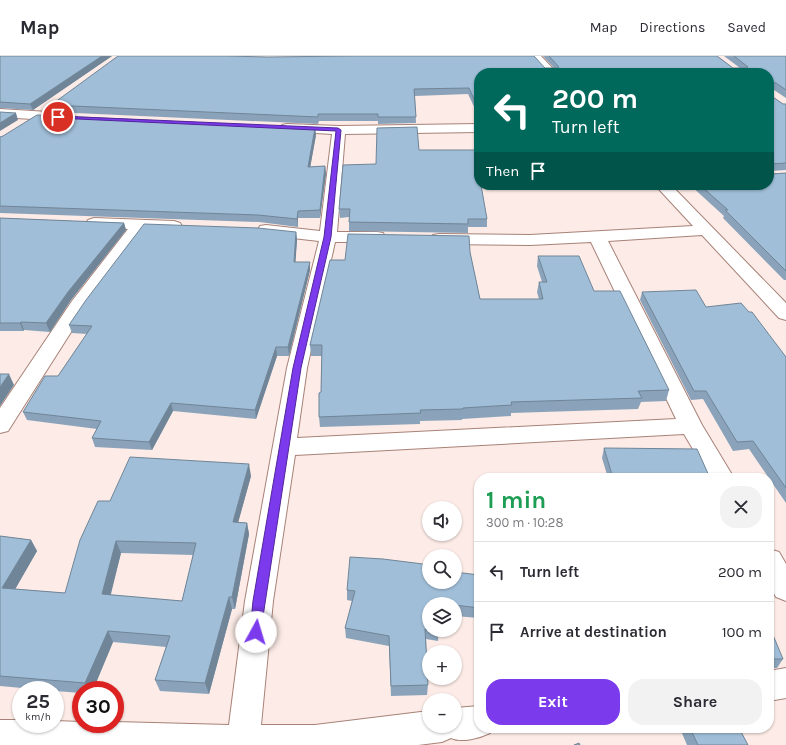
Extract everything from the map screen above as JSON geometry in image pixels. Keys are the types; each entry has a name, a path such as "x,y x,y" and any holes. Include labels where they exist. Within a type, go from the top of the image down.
{"street":[{"path":"535,56 546,68"},
{"path":"18,128 54,103"},
{"path":"0,113 81,118"},
{"path":"277,128 338,130 474,128"},
{"path":"244,744 259,601 297,368 328,237 338,130"},
{"path":"671,190 706,230 786,314"},
{"path":"82,222 188,226"},
{"path":"0,425 78,305 140,225"},
{"path":"251,229 328,237 391,238"},
{"path":"422,238 530,240 706,230"},
{"path":"597,236 691,426 719,473"},
{"path":"284,447 691,426"},
{"path":"774,569 786,589"},
{"path":"774,685 786,683"},
{"path":"462,723 474,722"},
{"path":"0,736 244,744 316,741 422,728"}],"building":[{"path":"0,56 102,56 30,104 0,102"},
{"path":"118,56 534,56 545,68 474,68 474,99 469,88 414,89 416,117 378,117 378,114 318,114 318,117 51,105"},
{"path":"549,56 717,56 733,68 558,68 559,67"},
{"path":"734,56 786,56 786,90 774,83 774,68 747,68 748,67"},
{"path":"774,98 783,104 786,104 786,163 774,164"},
{"path":"0,112 16,113 0,123"},
{"path":"37,115 315,128 308,167 325,166 320,210 298,211 297,219 258,215 0,206 0,137"},
{"path":"417,127 419,150 474,150 474,190 482,190 487,219 468,219 468,224 349,222 350,209 339,209 343,165 376,164 377,128"},
{"path":"786,173 786,271 725,210 728,210 706,190 774,190 774,174"},
{"path":"0,218 124,223 68,292 46,323 0,323"},
{"path":"144,224 258,228 296,232 294,262 310,262 288,347 276,347 255,410 171,403 149,442 92,438 101,421 23,412 45,376 58,376 92,326 69,325 86,300"},
{"path":"348,234 469,236 470,252 480,299 543,299 539,282 547,282 538,256 579,256 594,291 620,291 669,390 638,391 642,398 511,402 512,405 463,409 420,410 421,413 319,417 322,345 310,345 330,260 345,260"},
{"path":"696,290 706,307 741,303 749,312 752,312 786,357 786,488 753,441 737,442 706,391 694,391 642,292"},
{"path":"0,374 9,374 0,387"},
{"path":"604,448 697,449 708,473 612,473"},
{"path":"130,457 249,464 233,522 247,523 232,597 229,597 205,683 155,680 170,636 108,631 86,681 72,682 0,676 0,536 31,540 2,588 65,593 80,540 98,501 110,501","holes":["116,541 196,543 182,601 102,594"]},
{"path":"350,557 422,564 422,589 462,589 462,573 474,574 474,607 462,606 462,597 422,597 422,637 425,637 426,645 422,645 422,685 428,685 391,686 389,636 345,628 355,591 347,590"},
{"path":"774,637 783,659 774,659"},
{"path":"692,733 742,733 748,745 698,745"}],"route":[{"path":"58,117 246,127 338,130 328,237 297,368 259,601 256,632"}]}
